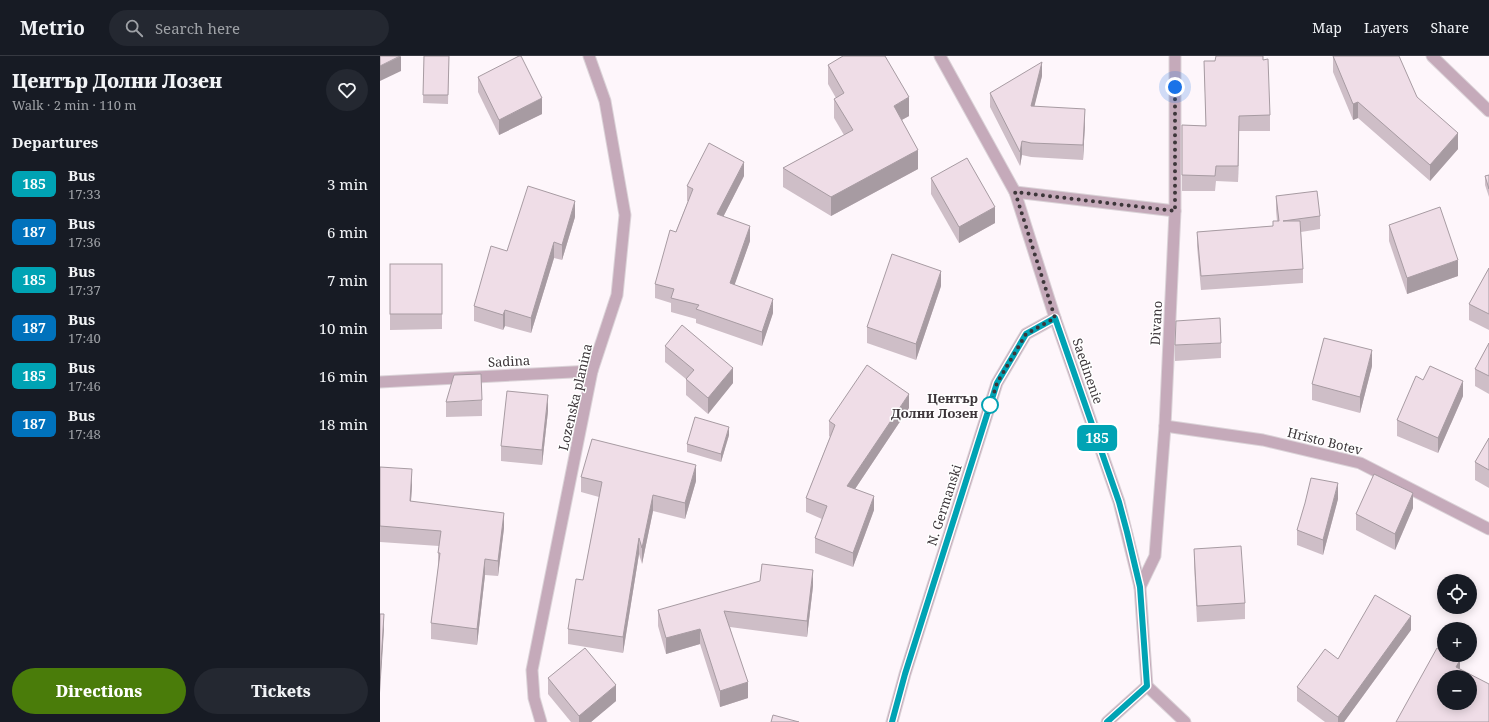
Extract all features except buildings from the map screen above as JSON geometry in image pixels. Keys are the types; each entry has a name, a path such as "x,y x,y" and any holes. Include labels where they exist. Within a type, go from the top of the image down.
{"street":[{"name":"Lozenska planina","path":"541,722 534,698 532,670 592,371 617,295 625,215 605,101 589,56"},
{"name":"Saedinenie","path":"940,56 1015,192 1055,318 1119,502 1140,587 1147,686"},
{"name":"Divano","path":"1140,587 1155,556 1165,426 1175,211 1175,56"},
{"path":"1432,56 1489,111"},
{"path":"1015,192 1175,211"},
{"name":"N. Germanski","path":"892,722 905,674 997,383 1026,334 1055,318"},
{"name":"Sadina","path":"380,382 592,371"},
{"name":"Hristo Botev","path":"1165,426 1263,440 1360,463 1489,529"},
{"path":"1107,722 1147,686 1185,722"}],"bus line":[{"name":"185","path":"892,722 905,674 997,383 1026,334 1055,318 1119,502 1140,587 1147,686 1107,722"}],"place":[{"name":"Център Долни Лозен","path":"990,405"}],"route":[{"path":"990,405 988,412 997,383 1026,334 1055,318 1015,192 1175,211 1175,87"}]}
